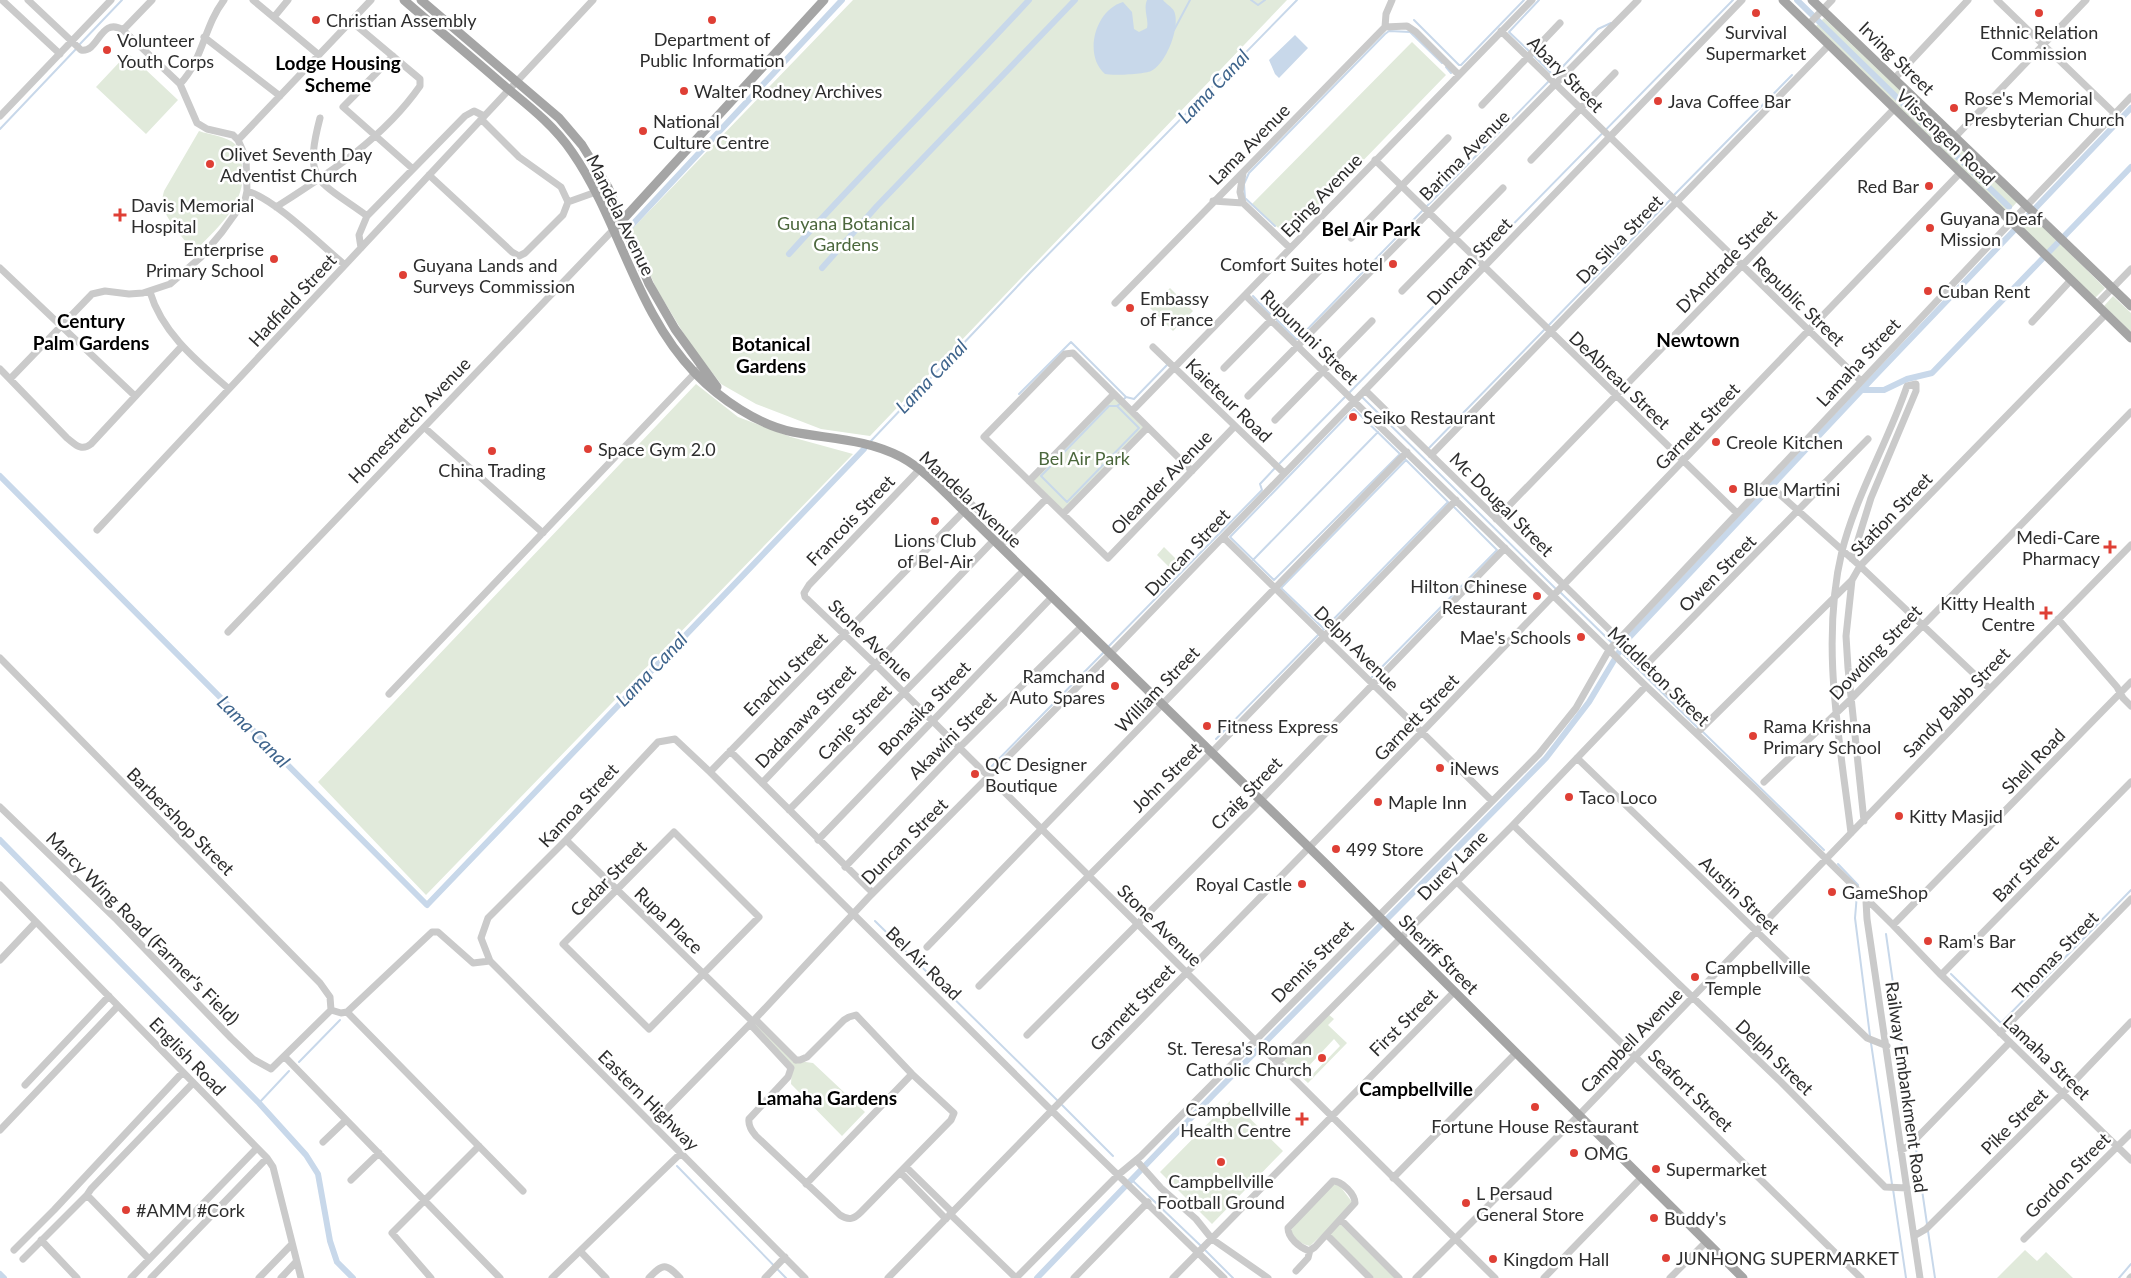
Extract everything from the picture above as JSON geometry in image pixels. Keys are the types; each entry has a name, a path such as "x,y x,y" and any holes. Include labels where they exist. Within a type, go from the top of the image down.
{"main road":[{"name":"Mandela Avenue","path":"404,0 550,124 572,152 596,192 641,293 670,340 726,399 756,418 791,432 857,441 903,458 920,470 1000,542 1024,570 1107,651"},
{"name":"Mandela Avenue","path":"421,0 559,118 582,145 608,187 649,284 699,370"},
{"path":"613,230 824,0"},
{"name":"Vlissengen Road","path":"1783,0 1810,23 1894,109 2131,338"},
{"name":"Irving Street","path":"1812,0 1821,12 1895,78 2131,306"},
{"name":"Sheriff Street","path":"1107,651 1378,916 1743,1278"}],"street":[{"path":"10,379 92,294 105,291 128,294 150,292 170,284 201,257 245,200 247,191 246,158 238,140 233,136 207,129 197,123 180,84 123,30 116,26 110,27 88,48 76,45 28,0"},
{"path":"0,116 60,54 76,45 111,0"},
{"path":"123,30 152,0"},
{"path":"180,84 193,68 212,19 224,0"},
{"path":"253,0 319,55"},
{"path":"274,17 288,0"},
{"path":"238,140 371,0"},
{"path":"516,81 593,0"},
{"name":"Lama Avenue","path":"1116,303 1384,27 1386,14 1392,0"},
{"name":"Eping Avenue","path":"1130,409 1174,368 1246,295 1532,0"},
{"name":"Barima Avenue","path":"1248,396 1552,81 1638,0"},
{"name":"Duncan Street","path":"652,1124 853,914 989,777 1107,651 1223,537 1282,472 1365,390 1482,266 1742,0"},
{"path":"1810,23 1832,0"},
{"path":"1895,78 1968,0"},
{"path":"1997,0 2114,114"},
{"path":"1955,137 2086,0"},
{"path":"2,3 60,54"},
{"path":"276,207 318,180 377,137 421,84 420,79 351,21"},
{"path":"1482,105 1560,23"},
{"path":"1384,27 1407,26 1416,32 1459,75"},
{"name":"Abary Street","path":"1501,31 1530,55 1552,81 1608,136"},
{"path":"204,37 225,51 280,96"},
{"name":"Da Silva Street","path":"1428,452 1550,332 1673,199 1829,44"},
{"path":"393,56 343,108 413,168"},
{"path":"1531,160 1615,73"},
{"name":"Hadfield Street","path":"97,530 516,81"},
{"name":"Lamaha Street","path":"1611,651 1619,640 1737,513 2011,222 2031,210 2131,97"},
{"name":"D'Andrade Street","path":"1496,519 1894,109"},
{"path":"361,248 359,235 367,216 465,116 474,112 483,118 519,158 561,187 568,202 563,215 525,254 520,256 512,252 429,175"},
{"path":"320,118 312,156 313,168 318,180 367,216"},
{"name":"Republic Street","path":"1608,136 1861,381"},
{"path":"1351,238 1448,138"},
{"name":"DeAbreau Street","path":"1375,160 1737,513"},
{"path":"1243,172 1240,192 1242,203 1290,248"},
{"name":"Garnett Street","path":"888,1278 1564,586 1960,173"},
{"path":"1402,291 1504,188"},
{"path":"247,191 262,197 276,207 345,265"},
{"path":"568,202 596,192"},
{"path":"1213,201 1242,203"},
{"name":"Homestretch Avenue","path":"228,632 613,230"},
{"path":"0,268 135,396"},
{"path":"1224,368 1322,268"},
{"path":"2096,305 2131,269"},
{"path":"2032,322 2071,280"},
{"path":"150,292 158,314 182,346 229,390"},
{"name":"Rupununi Street","path":"1246,295 1354,401"},
{"name":"Station Street","path":"1697,734 1852,580 1860,566 2106,314"},
{"path":"1276,420 1372,321"},
{"path":"0,369 67,438 83,448 91,444 182,346"},
{"name":"Kaieteur Road","path":"1153,347 1282,472"},
{"path":"1148,428 1063,514 984,437 1070,352 1073,353 1192,471"},
{"path":"389,694 699,370"},
{"path":"1851,833 1837,712 1833,656 1835,596 1842,551 1862,495 1907,386 1916,384 1916,391 1871,498 1852,560"},
{"name":"Mc Dougal Street","path":"1365,390 1619,640"},
{"path":"1029,481 1116,396"},
{"name":"Middleton Street","path":"1354,401 1866,901 1893,925 1941,976"},
{"name":"Dowding Street","path":"1764,782 1851,699 1922,624 2131,412"},
{"name":"Oleander Avenue","path":"1063,514 1108,558 1235,426"},
{"path":"425,428 543,533"},
{"name":"Owen Street","path":"1704,726 1648,673 1646,669 1647,664 1868,439"},
{"name":"William Street","path":"927,946 1276,589 1407,452"},
{"name":"Francois Street","path":"804,593 808,584 920,470"},
{"path":"940,473 1000,542"},
{"path":"1776,491 1860,566 1990,689"},
{"path":"1862,495 1871,498"},
{"name":"Dadanawa Street","path":"762,782 875,664 1046,499"},
{"name":"John Street","path":"979,986 1211,753 1322,634 1455,501"},
{"name":"Enachu Street","path":"710,772 964,511"},
{"name":"Delph Avenue","path":"1223,537 1492,801"},
{"name":"Sandy Babb Street","path":"1826,860 2131,545"},
{"name":"Craig Street","path":"1026,1036 1260,801 1505,548"},
{"name":"Canje Street","path":"789,810 1024,570"},
{"path":"1852,580 1846,636 1864,820"},
{"name":"Stone Avenue","path":"804,593 808,601 960,747 1495,1278"},
{"name":"Bonasika Street","path":"818,840 1052,597"},
{"path":"2058,619 2131,706"},
{"name":"Akawini Street","path":"845,867 960,747 1082,626"},
{"name":"Dennis Street","path":"1016,1278 1539,754 1576,708 1611,651"},
{"name":"Barbershop Street","path":"0,658 320,983 330,997 331,1010"},
{"name":"Shell Road","path":"1893,925 2131,682"},
{"name":"Durey Lane","path":"1277,1063 1513,825 1646,686"},
{"name":"Kamoa Street","path":"480,938 488,918 566,840 658,742 675,740 710,772"},
{"path":"730,750 871,896"},
{"name":"Austin Street","path":"1577,758 1867,1038 1887,1046"},
{"name":"Bel Air Road","path":"710,772 1052,1111 1200,1251 1224,1278"},
{"name":"Barr Street","path":"1941,976 2131,782"},
{"name":"Marcy Wing Road (Farmer's Field)","path":"0,807 117,920 230,1038 253,1059 266,1068 271,1069 285,1057"},
{"name":"Delph Street","path":"1513,825 1887,1187 1907,1188"},
{"name":"Cedar Street","path":"674,832 760,917 648,1029 563,944 617,890 674,832"},
{"name":"Rupa Place","path":"566,840 752,1021"},
{"name":"Campbell Avenue","path":"1416,1278 1579,1115 1826,860"},
{"name":"Seafort Street","path":"1457,882 1861,1278"},
{"name":"English Road","path":"0,885 267,1158 272,1167 301,1278"},
{"name":"Thomas Street","path":"2000,1032 2131,899"},
{"name":"Railway Embankment Road","path":"1866,901 1867,919 1920,1278"},
{"path":"1867,919 1878,912"},
{"path":"0,960 36,922"},
{"path":"490,962 473,963 438,932 432,932 347,1012 341,1013 331,1010 285,1057 500,1278"},
{"name":"Eastern Highway","path":"480,938 490,962 806,1278"},
{"name":"Lamaha Street","path":"1941,976 2131,1160"},
{"name":"First Street","path":"1174,1278 1454,992"},
{"path":"39,1089 27,1083 109,996"},
{"path":"0,1130 118,1006"},
{"path":"347,1012 523,1191"},
{"path":"752,1021 789,1066 791,1068 788,1078 753,1112 748,1123 756,1136 840,1215 848,1219 861,1212 952,1120 954,1113 912,1074 856,1016 844,1020 807,1057 796,1060 789,1066"},
{"path":"752,1021 796,1060"},
{"name":"Pike Street","path":"1914,1236 1926,1229 2062,1094 2131,1022"},
{"path":"1901,1150 1914,1142 2010,1042"},
{"path":"1393,1178 1516,1053"},
{"path":"14,1250 183,1072"},
{"path":"806,1184 912,1074"},
{"path":"23,1259 87,1195 192,1083"},
{"path":"323,1142 346,1120"},
{"name":"Gordon Street","path":"2024,1239 2131,1132"},
{"path":"431,1278 392,1233 479,1146"},
{"path":"131,1278 257,1148"},
{"path":"351,1180 379,1153"},
{"path":"552,1278 681,1153"},
{"path":"151,1278 267,1158"},
{"path":"1133,1162 1196,1219 1209,1241 1268,1278"},
{"path":"903,1169 1016,1278"},
{"path":"1544,1278 1641,1178"},
{"path":"1296,1271 1308,1258 1310,1250 1354,1206 1356,1200 1342,1184 1336,1181 1329,1184 1288,1228 1288,1234 1293,1240 1302,1248 1310,1250"},
{"path":"87,1195 149,1259"},
{"path":"1074,1278 1148,1202"},
{"path":"1341,1220 1399,1278"},
{"path":"1327,1235 1370,1278"},
{"path":"41,1240 77,1278"},
{"path":"1670,1278 1706,1242"},
{"path":"259,1278 292,1244"},
{"path":"580,1251 606,1278"},
{"path":"767,1276 785,1257"},
{"path":"281,1278 296,1262"},
{"path":"649,1278 659,1268 665,1266 670,1268 680,1278"}],"green space":[{"name":"Guyana Botanical Gardens","path":"853,0 1287,0 870,436 821,429 756,404 721,384 690,344 656,288 631,230"},
{"path":"1824,18 2017,202 2007,213 1816,26"},
{"path":"1412,42 1446,75 1289,237 1251,205"},
{"path":"128,53 178,100 146,134 96,87"},
{"path":"199,131 223,137 235,144 241,157 243,179 236,203 229,214 194,252 170,221 163,208 162,201 164,191"},
{"path":"2029,213 2105,288 2095,298 2018,223"},
{"path":"1170,288 1193,311 1173,331 1150,308"},
{"path":"2113,296 2131,313 2131,332 2104,306"},
{"path":"696,384 738,417 791,437 853,454 426,895 318,782"},
{"name":"Bel Air Park","path":"1114,398 1144,428 1063,510 1033,480"},
{"path":"1164,547 1182,565 1175,573 1157,555"},
{"path":"1328,1014 1334,1019 1328,1025 1347,1043 1308,1083 1283,1060","holes":["1334,1039 1340,1046 1310,1077 1304,1071"]},
{"path":"757,1019 798,1061 813,1063 865,1112 842,1136 791,1084 792,1067 752,1024"},
{"name":"Campbellville Football Ground","path":"1231,1100 1283,1151 1212,1224 1160,1172"},
{"path":"1332,1184 1340,1186 1352,1202 1337,1221 1395,1278 1374,1278 1326,1231 1310,1246 1301,1243 1294,1236 1291,1230"},
{"path":"2025,1250 2037,1261 2046,1252 2073,1278 1997,1278"}],"water":[{"path":"1147,0 1163,0 1174,11 1176,18 1174,35 1167,53 1157,67 1151,71 1115,75 1105,74 1098,66 1095,56 1095,34 1099,23 1113,7 1123,2 1132,12 1134,29 1139,32 1147,28"},
{"path":"1295,35 1308,48 1279,78 1275,74 1269,60"}],"waterway":[{"path":"79,45 122,0"},
{"path":"630,227 842,0"},
{"path":"789,254 1029,0"},
{"path":"822,268 877,206 1075,0"},
{"path":"1174,30 1190,0"},
{"path":"1251,0 1258,5 1265,0"},
{"name":"Lama Canal","path":"870,442 1030,273 1297,0"},
{"path":"1414,20 1461,65 1524,0"},
{"path":"1530,52 1509,32 1539,0"},
{"path":"1479,259 1733,0"},
{"path":"1797,0 2009,207"},
{"path":"1533,55 1554,76 1598,29 1611,23"},
{"path":"1275,226 1245,198 1244,184 1249,173 1385,34 1389,31 1410,32 1442,63"},
{"path":"0,129 76,49"},
{"path":"1446,67 1451,73"},
{"path":"1673,196 1792,75"},
{"path":"1426,207 1549,81"},
{"path":"1037,1278 1214,1094 1546,758 1589,702 1625,642 1873,378 2131,108"},
{"path":"1862,390 1884,390 1907,379 1932,373 2131,167"},
{"path":"1548,326 1670,200"},
{"path":"1276,319 1298,339 1423,210"},
{"path":"1348,394 1476,263"},
{"path":"1253,296 1272,316"},
{"path":"1428,449 1545,329"},
{"path":"1019,394 1071,342 1126,397"},
{"path":"1124,399 1126,397 1134,399 1168,364"},
{"path":"1278,465 1345,397"},
{"path":"1362,397 1556,589"},
{"path":"1117,406 1109,406 1041,476 1067,502 1139,428 1117,406 1121,403"},
{"path":"1400,454 1274,580 1230,537 1354,409 1400,454 1402,456"},
{"path":"1253,560 1378,432"},
{"name":"Lama Canal","path":"0,476 427,905 864,449"},
{"path":"1405,459 1449,503"},
{"path":"1324,629 1281,588 1406,460"},
{"path":"1107,648 1262,490 1260,484 1275,468"},
{"path":"1322,631 1448,502"},
{"path":"1372,677 1497,550 1453,506"},
{"path":"1560,592 1612,643"},
{"path":"1216,739 1319,634"},
{"path":"1615,646 1699,729"},
{"path":"989,769 1104,652"},
{"path":"1703,732 1824,850"},
{"path":"0,840 259,1103 306,1155 318,1174 330,1241 337,1262 353,1278"},
{"path":"1838,864 1858,887"},
{"path":"1951,974 2001,1023 2131,890"},
{"path":"1857,894 1855,918 1870,1036"},
{"path":"875,921 1058,1101"},
{"path":"1886,934 1915,1137"},
{"path":"299,1062 340,1020"},
{"path":"1871,1043 1892,1184"},
{"path":"259,1103 289,1071"},
{"path":"1062,1105 1113,1156"},
{"path":"1915,1142 1927,1224"},
{"path":"677,1166 786,1278"},
{"path":"1132,1180 1201,1246"},
{"path":"1893,1189 1906,1278"},
{"path":"1928,1231 1935,1278"},
{"path":"1204,1249 1233,1278"},
{"path":"2119,1278 2131,1264"},
{"path":"0,1274 4,1278"}],"place":[{"name":"Survival Supermarket","path":"1756,13"},
{"name":"Ethnic Relation Commission","path":"2039,13"},
{"name":"Christian Assembly","path":"316,20"},
{"name":"Department of Public Information","path":"712,20"},
{"name":"Volunteer Youth Corps","path":"107,50"},
{"name":"Walter Rodney Archives","path":"684,91"},
{"name":"Java Coffee Bar","path":"1658,101"},
{"name":"Rose's Memorial Presbyterian Church","path":"1954,108"},
{"name":"National Culture Centre","path":"643,131"},
{"name":"Olivet Seventh Day Adventist Church","path":"210,164"},
{"name":"Red Bar","path":"1929,186"},
{"name":"Davis Memorial Hospital","path":"120,215"},
{"name":"Guyana Deaf Mission","path":"1930,228"},
{"name":"Enterprise Primary School","path":"274,259"},
{"name":"Comfort Suites hotel","path":"1393,264"},
{"name":"Guyana Lands and Surveys Commission","path":"403,275"},
{"name":"Cuban Rent","path":"1928,291"},
{"name":"Embassy of France","path":"1130,308"},
{"name":"Seiko Restaurant","path":"1353,417"},
{"name":"Creole Kitchen","path":"1716,442"},
{"name":"Space Gym 2.0","path":"588,449"},
{"name":"China Trading","path":"492,451"},
{"name":"Blue Martini","path":"1733,489"},
{"name":"Lions Club of Bel-Air","path":"935,521"},
{"name":"Medi-Care Pharmacy","path":"2110,547"},
{"name":"Hilton Chinese Restaurant","path":"1537,596"},
{"name":"Kitty Health Centre","path":"2046,613"},
{"name":"Mae's Schools","path":"1581,637"},
{"name":"Ramchand Auto Spares","path":"1115,686"},
{"name":"Fitness Express","path":"1207,726"},
{"name":"Rama Krishna Primary School","path":"1753,736"},
{"name":"iNews","path":"1440,768"},
{"name":"QC Designer Boutique","path":"975,774"},
{"name":"Taco Loco","path":"1569,797"},
{"name":"Maple Inn","path":"1378,802"},
{"name":"Kitty Masjid","path":"1899,816"},
{"name":"499 Store","path":"1336,849"},
{"name":"Royal Castle","path":"1302,884"},
{"name":"GameShop","path":"1832,892"},
{"name":"Ram's Bar","path":"1928,941"},
{"name":"Campbellville Temple","path":"1695,977"},
{"name":"St. Teresa's Roman Catholic Church","path":"1322,1058"},
{"name":"Fortune House Restaurant","path":"1535,1107"},
{"name":"Campbellville Health Centre","path":"1302,1119"},
{"name":"OMG","path":"1574,1153"},
{"name":"Campbellville Football Ground","path":"1221,1162"},
{"name":"Supermarket","path":"1656,1169"},
{"name":"L Persaud General Store","path":"1466,1203"},
{"name":"#AMM #Cork","path":"126,1210"},
{"name":"Buddy's","path":"1654,1218"},
{"name":"JUNHONG SUPERMARKET","path":"1666,1258"},
{"name":"Kingdom Hall","path":"1493,1259"}],"district":[{"name":"Lodge Housing Scheme","path":"338,73"},
{"name":"Bel Air Park","path":"1371,228"},
{"name":"Century Palm Gardens","path":"91,331"},
{"name":"Newtown","path":"1698,339"},
{"name":"Botanical Gardens","path":"771,354"},
{"name":"Campbellville","path":"1416,1088"},
{"name":"Lamaha Gardens","path":"827,1097"}]}
